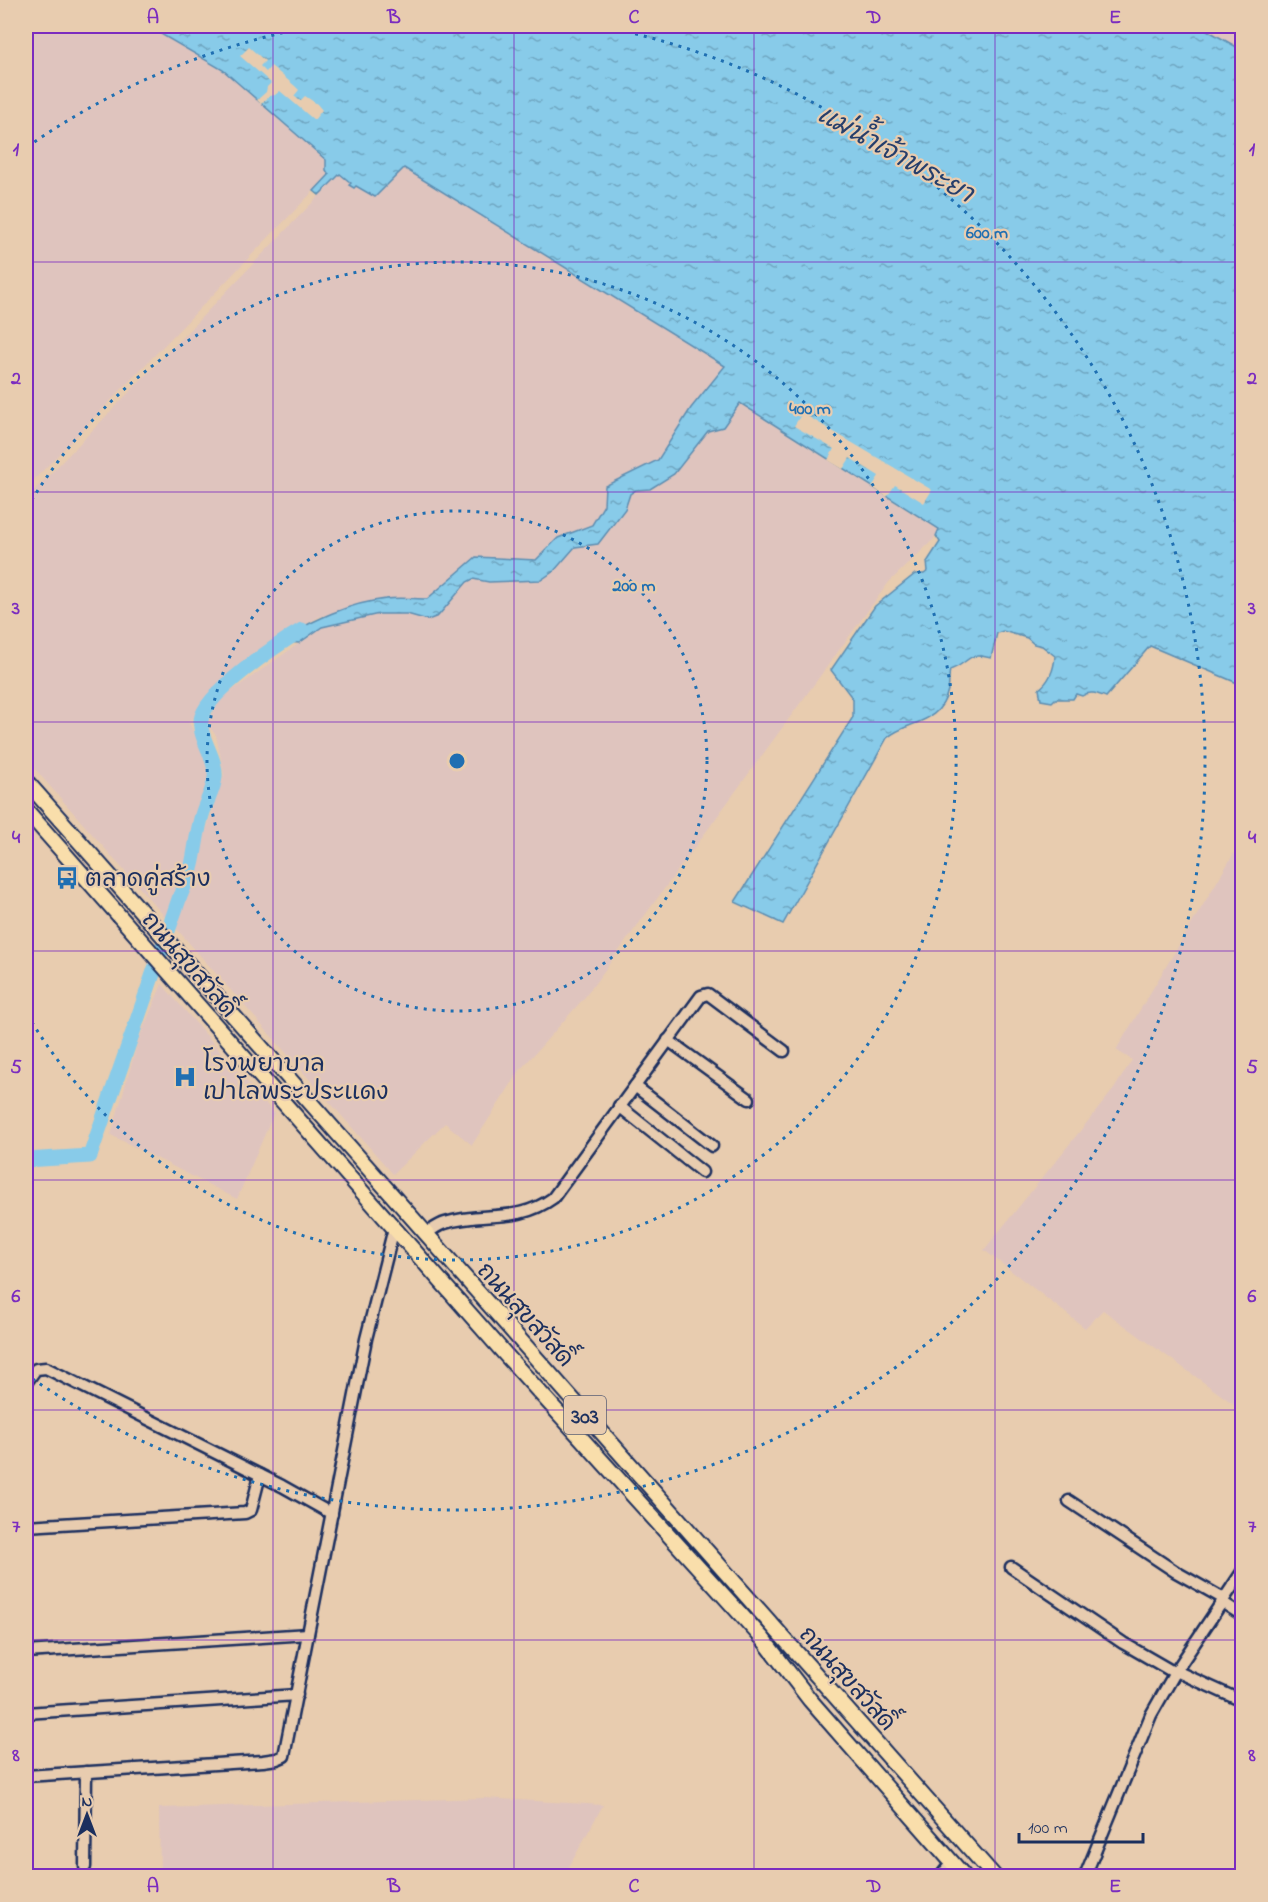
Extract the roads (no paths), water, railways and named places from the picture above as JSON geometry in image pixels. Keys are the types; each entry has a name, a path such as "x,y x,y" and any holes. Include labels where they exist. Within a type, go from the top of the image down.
{"main road":[{"name":"ถนนสุขสวัสดิ์","path":"26,781 994,1876"},
{"name":"ถนนสุขสวัสดิ์","path":"26,813 763,1639 810,1700 964,1876"}],"street":[{"path":"425,1234 443,1224 458,1220 517,1214 541,1207 553,1198 701,996 708,994 784,1051"},
{"path":"668,1040 748,1099"},
{"path":"634,1086 712,1146"},
{"path":"619,1106 702,1172"},
{"path":"26,1776 182,1767 281,1758 285,1752 297,1695 366,1339 394,1228"},
{"path":"26,1383 36,1369 45,1368 260,1475 332,1514"},
{"path":"26,1526 245,1513 251,1510 254,1503 260,1475"},
{"path":"1070,1501 1242,1615"},
{"path":"1011,1567 1114,1638 1175,1672 1242,1701"},
{"path":"1085,1876 1148,1723 1175,1672 1242,1572"},
{"path":"26,1652 308,1634"},
{"path":"26,1713 297,1695"},
{"path":"85,1867 86,1772"},
{"path":"941,1876 952,1862"}],"water":[{"name":"แม่น้ำเจ้าพระยา","path":"147,26 1200,26 1242,50 1242,685 1150,646 1106,697 1091,693 1082,696 1076,694 1073,699 1055,699 1052,702 1041,700 1039,689 1051,675 1055,656 1027,638 1003,631 997,633 991,658 972,657 950,670 948,690 938,710 922,721 895,732 887,738 783,924 735,902 853,717 853,699 831,670 875,606 915,574 924,574 928,571 927,562 940,542 936,536 939,529 740,403 723,427 708,431 674,474 650,489 636,490 630,494 625,509 598,544 575,547 554,571 541,580 489,582 473,579 467,582 438,616 428,620 407,614 379,614 322,627 299,643 286,642 282,638 319,619 358,604 391,598 427,599 476,557 536,560 558,538 592,525 604,505 605,486 658,460 691,408 725,366 404,168 375,197 356,186 354,188 349,185 351,183 340,174 319,195 314,191 329,175 326,170 326,160 223,70"}],"waterway":[{"path":"26,1160 90,1156 191,869 201,818 213,786 215,770 202,733 201,720 206,709 228,683 302,630"}],"place":[{"name":"ตลาดคู่สร้าง","path":"67,878"},
{"name":"โรงพยาบาล เปาโลพระประแดง","path":"185,1077"}]}
